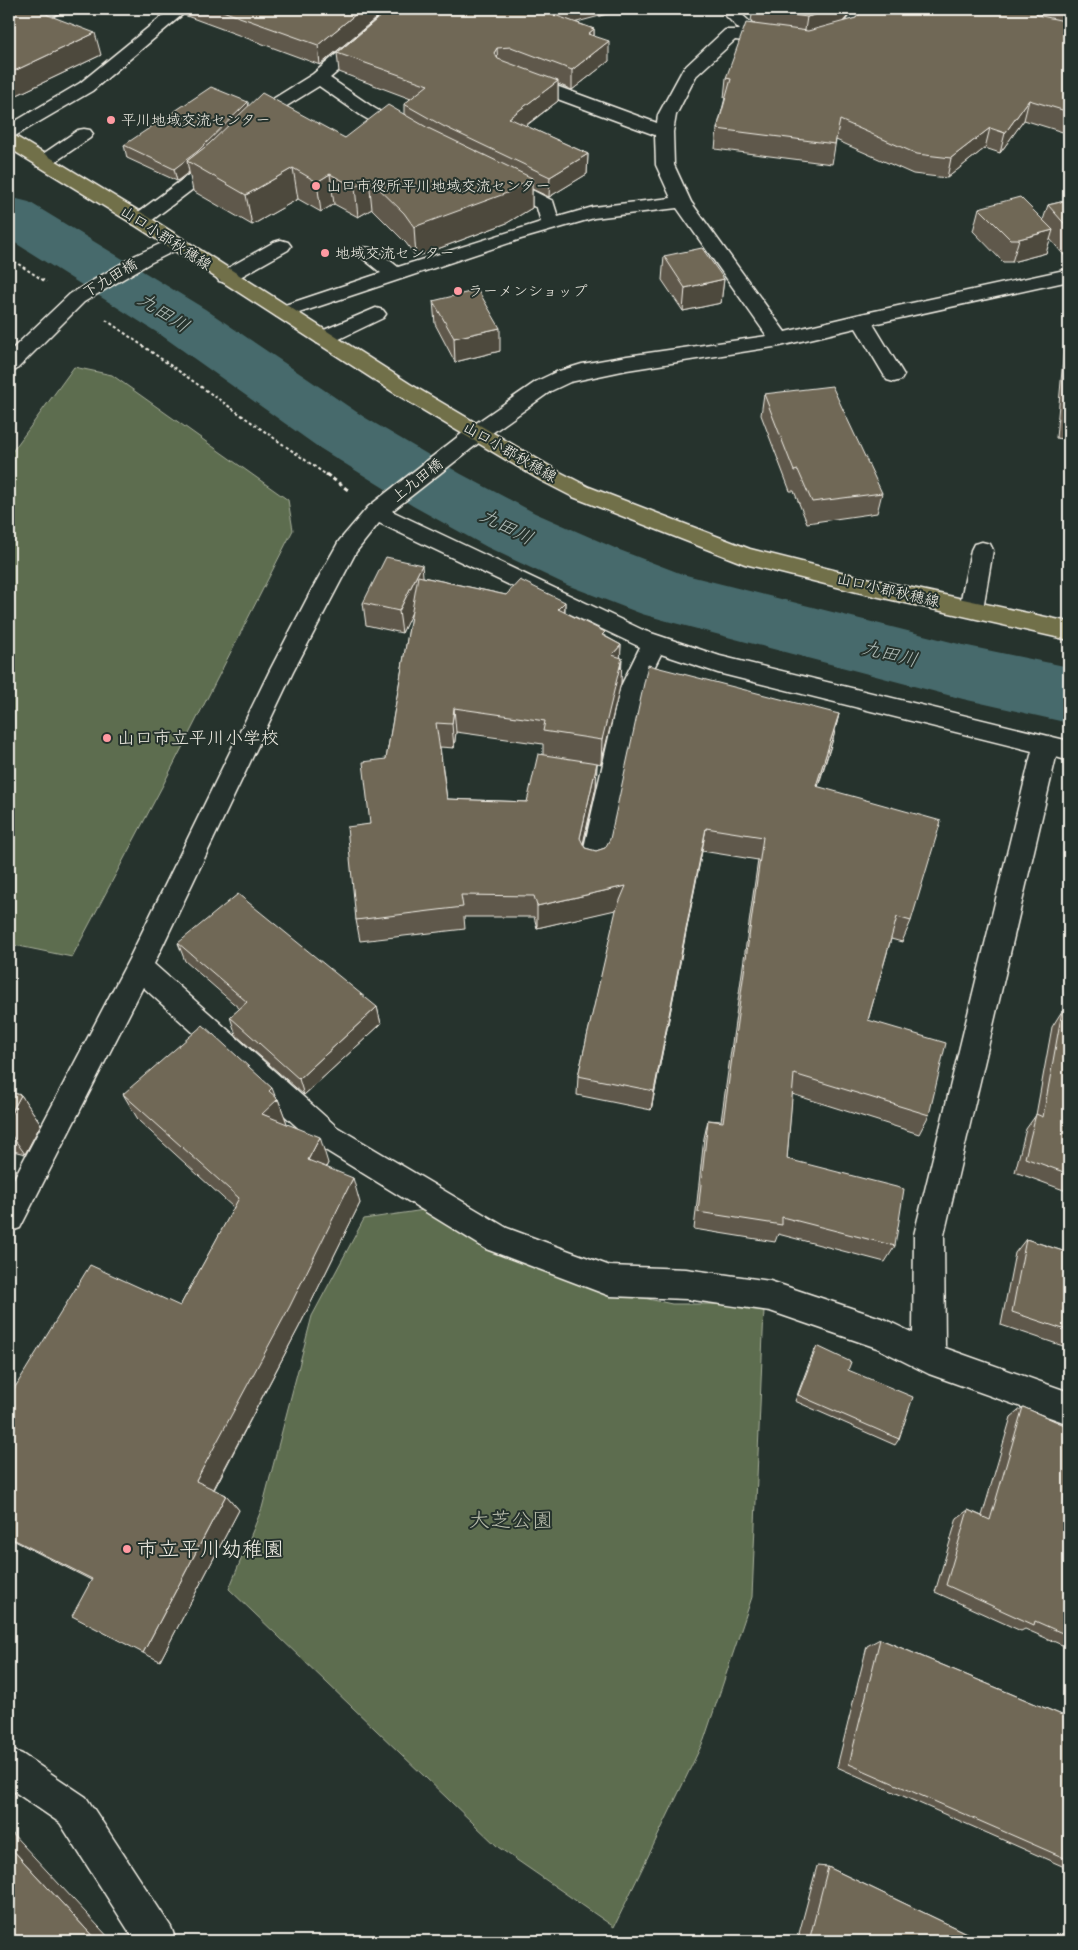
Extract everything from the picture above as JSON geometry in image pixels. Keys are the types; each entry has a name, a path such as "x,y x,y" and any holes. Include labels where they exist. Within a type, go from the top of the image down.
{"main road":[{"name":"山口小郡秋穂線","path":"9,140 140,220 226,277 477,433 581,492 745,556 857,584 1069,631"}],"street":[{"path":"9,33 56,9"},
{"path":"9,132 86,87 181,9"},
{"path":"140,220 208,169 266,111 319,78 394,14 408,9"},
{"path":"727,9 756,36"},
{"path":"780,340 682,202 665,165 664,132 667,115 689,73 731,34 804,42 846,32 863,9"},
{"path":"505,73 664,132"},
{"path":"319,78 368,112 420,142"},
{"path":"43,162 84,134"},
{"path":"480,172 546,204 551,225"},
{"path":"283,312 514,235 593,213 682,202"},
{"name":"下九田橋","path":"9,365 14,358 75,301 143,259 175,243"},
{"path":"226,277 281,246"},
{"path":"365,252 396,274"},
{"name":"上九田橋","path":"9,1218 139,967 281,672 324,589 348,547 381,509 477,433 544,386 582,371 780,340 862,320 1069,275"},
{"path":"324,338 376,314"},
{"path":"862,320 894,375"},
{"path":"381,509 637,638 718,664 1058,749 929,1236 929,1358"},
{"path":"971,609 982,550"},
{"path":"594,861 632,688 654,643"},
{"path":"585,772 613,777"},
{"path":"139,967 327,1136 497,1239 610,1281 686,1284 770,1296 884,1335 929,1358 1069,1408"},
{"path":"9,1767 73,1810 157,1941"}],"path":[{"path":"9,258 75,301 96,312 352,493 381,509"}],"green space":[{"name":"山口市立平川小学校","path":"74,367 112,375 288,500 293,530 163,785 72,957 9,944 9,456"},
{"name":"大芝公園","path":"424,1210 505,1257 615,1292 672,1304 726,1304 764,1310 752,1597 704,1740 614,1927 498,1847 229,1589 262,1508 312,1316 364,1219"}],"building":[{"path":"20,9 41,9 48,15 95,33 10,73 9,14"},
{"path":"217,9 362,9 318,45"},
{"path":"389,9 552,9 543,11 594,29 588,34 609,41 572,70 511,47 497,48 494,53 498,59 558,81 509,118 588,154 550,177 443,126 404,104 428,85 337,53"},
{"path":"762,9 835,9 807,17"},
{"path":"863,9 1034,9 1037,15 1069,22 1069,112 1029,100 1005,133 990,128 951,158 917,154 840,120 835,144 717,129 731,79 726,78 746,23 808,31 856,18"},
{"path":"211,87 248,102 198,151 174,169 124,145"},
{"path":"262,93 345,138 388,105 428,128 532,178 507,193 414,227 404,213 369,179 355,187 330,174 317,182 293,168 246,195 187,161 209,144"},
{"path":"1020,197 1053,230 1019,239 1010,239 979,208"},
{"path":"1069,200 1069,229 1048,205"},
{"path":"702,248 724,279 685,288 664,256"},
{"path":"478,290 500,328 454,338 433,301"},
{"path":"832,386 882,493 812,502 798,470 794,471 764,394"},
{"path":"1069,386 1069,406 1067,406"},
{"path":"386,557 422,565 399,611 363,603"},
{"path":"418,576 506,595 520,580 565,602 558,609 605,632 602,635 621,645 612,655 622,658 602,740 543,731 545,721 454,708 452,724 436,723 447,799 527,802 538,754 597,763 580,838 585,848 596,851 605,848 610,839 648,665 839,714 816,786 941,821 911,921 897,917 868,1020 946,1043 929,1115 794,1074 787,1159 904,1189 895,1246 782,1217 782,1225 698,1212 708,1120 723,1122 763,837 706,828 654,1091 578,1076 616,910 626,886 537,906 534,896 461,895 463,907 356,920 347,827 370,824 363,762 386,759"},
{"path":"238,894 377,1007 299,1079 230,1017 247,1002 178,943"},
{"path":"1062,1011 1069,1013 1069,1174 1025,1158 1036,1114 1043,1117"},
{"path":"203,1025 272,1088 269,1091 278,1099 262,1114 320,1137 308,1160 353,1178 290,1306 196,1481 226,1495 143,1653 72,1616 92,1579 9,1537 9,1397 90,1265 180,1306 239,1198 123,1094"},
{"path":"9,1092 21,1095 9,1117"},
{"path":"1026,1239 1069,1253 1069,1331 1012,1312"},
{"path":"817,1346 851,1362 848,1370 913,1397 899,1439 798,1395"},
{"path":"1023,1407 1069,1427 1069,1636 1035,1621 1034,1625 946,1585 968,1510 990,1520"},
{"path":"880,1639 1069,1718 1069,1860 849,1764"},
{"path":"9,1846 97,1941 9,1941"},
{"path":"828,1867 983,1941 809,1941"}],"waterway":[{"name":"九田川","path":"9,214 183,322 341,432 437,490 511,530 592,567 667,596 963,672 1069,695"}],"place":[{"name":"平川地域交流センター","path":"111,120"},
{"name":"山口市役所平川地域交流センター","path":"316,186"},
{"name":"地域交流センター","path":"325,253"},
{"name":"ラーメンショップ","path":"458,291"},
{"name":"山口市立平川小学校","path":"107,738"},
{"name":"市立平川幼稚園","path":"127,1549"}]}
